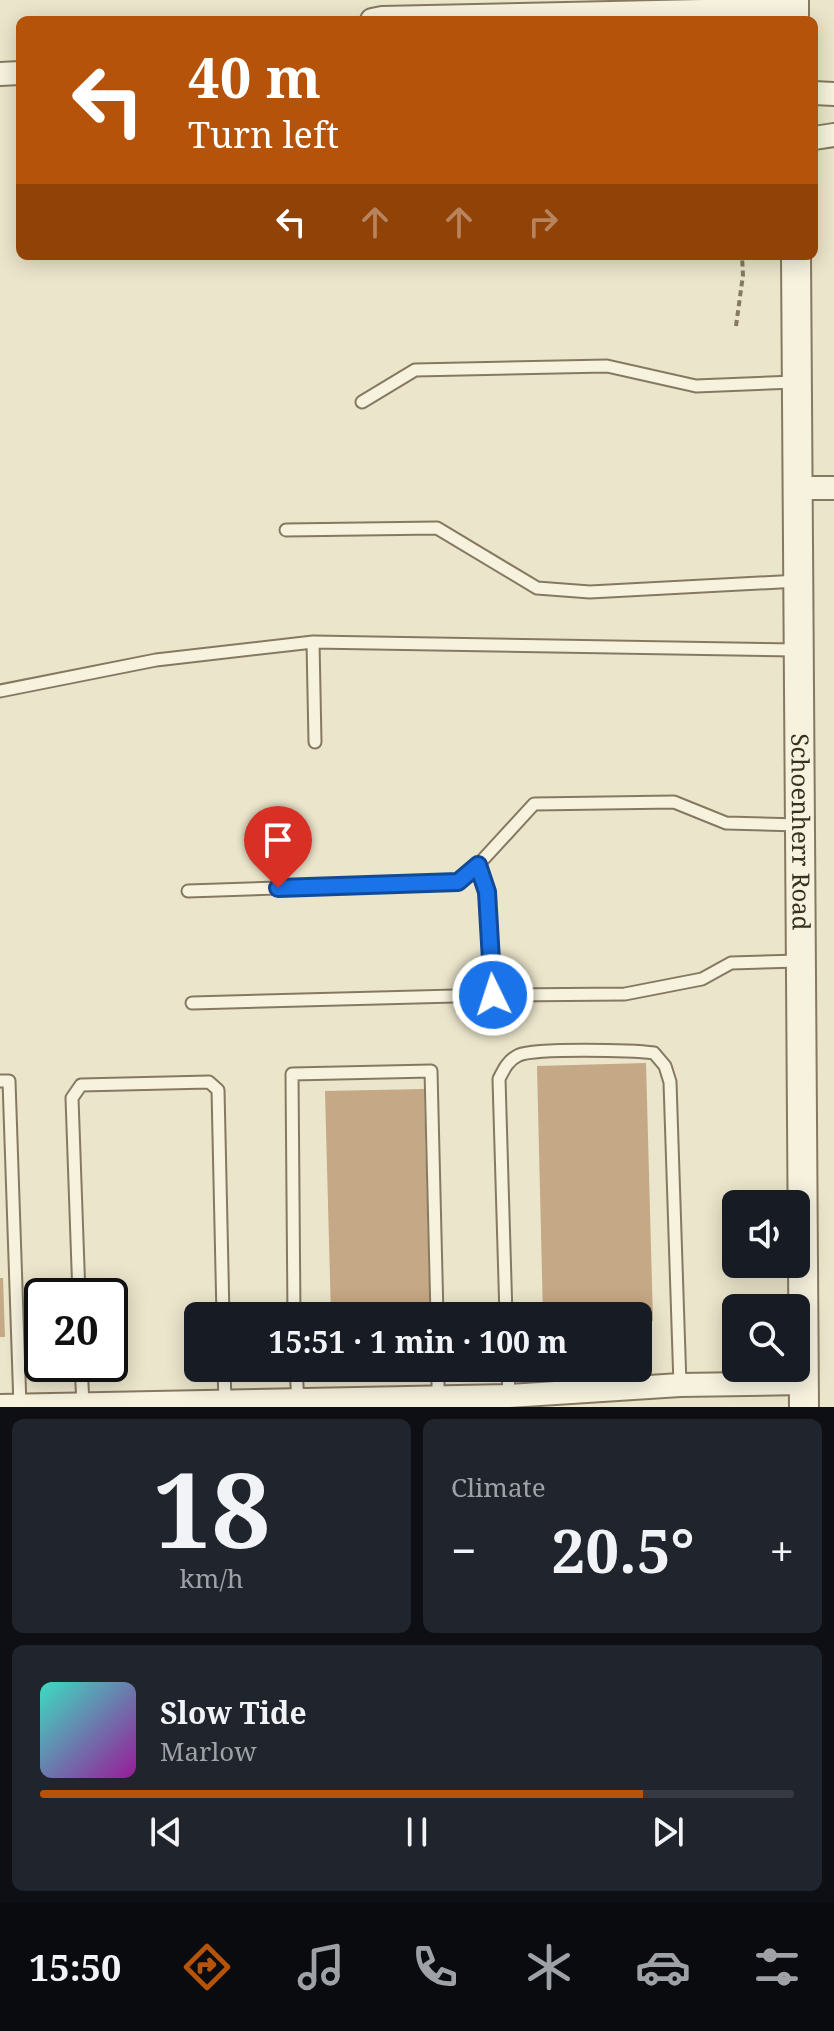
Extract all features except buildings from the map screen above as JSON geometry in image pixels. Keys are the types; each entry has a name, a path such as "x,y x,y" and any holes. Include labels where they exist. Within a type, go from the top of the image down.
{"street":[{"path":"485,16 794,10"},
{"name":"Schoenherr Road","path":"796,260 804,1395"},
{"path":"798,488 834,488"},
{"path":"0,1406 438,1402 680,1385 804,1395"}],"lane":[{"path":"362,402 415,370 607,366 696,386 796,382"},
{"path":"286,530 437,528 537,588 590,592 798,581"},
{"path":"0,691 156,660 313,642 798,650"},
{"path":"313,642 315,742"},
{"path":"188,891 458,882 478,865 534,804 674,802 726,823 800,825"},
{"path":"478,865 487,892 493,995"},
{"path":"192,1003 625,994 702,979 731,963 802,961"},
{"path":"506,1302 499,1079 504,1068 522,1054 633,1050 654,1053 665,1066 670,1082 680,1385"},
{"path":"294,1302 292,1074 431,1071 437,1302"},
{"path":"0,1081 9,1081 20,1406"},
{"path":"78,1278 72,1098 81,1085 209,1082 218,1090 223,1302"},
{"path":"82,1382 83,1405"},
{"path":"224,1382 225,1405"},
{"path":"297,1382 298,1404"}],"path":[{"path":"736,326 742,260"}],"route":[{"path":"278,888 458,882 478,865 487,892 493,995"}]}
